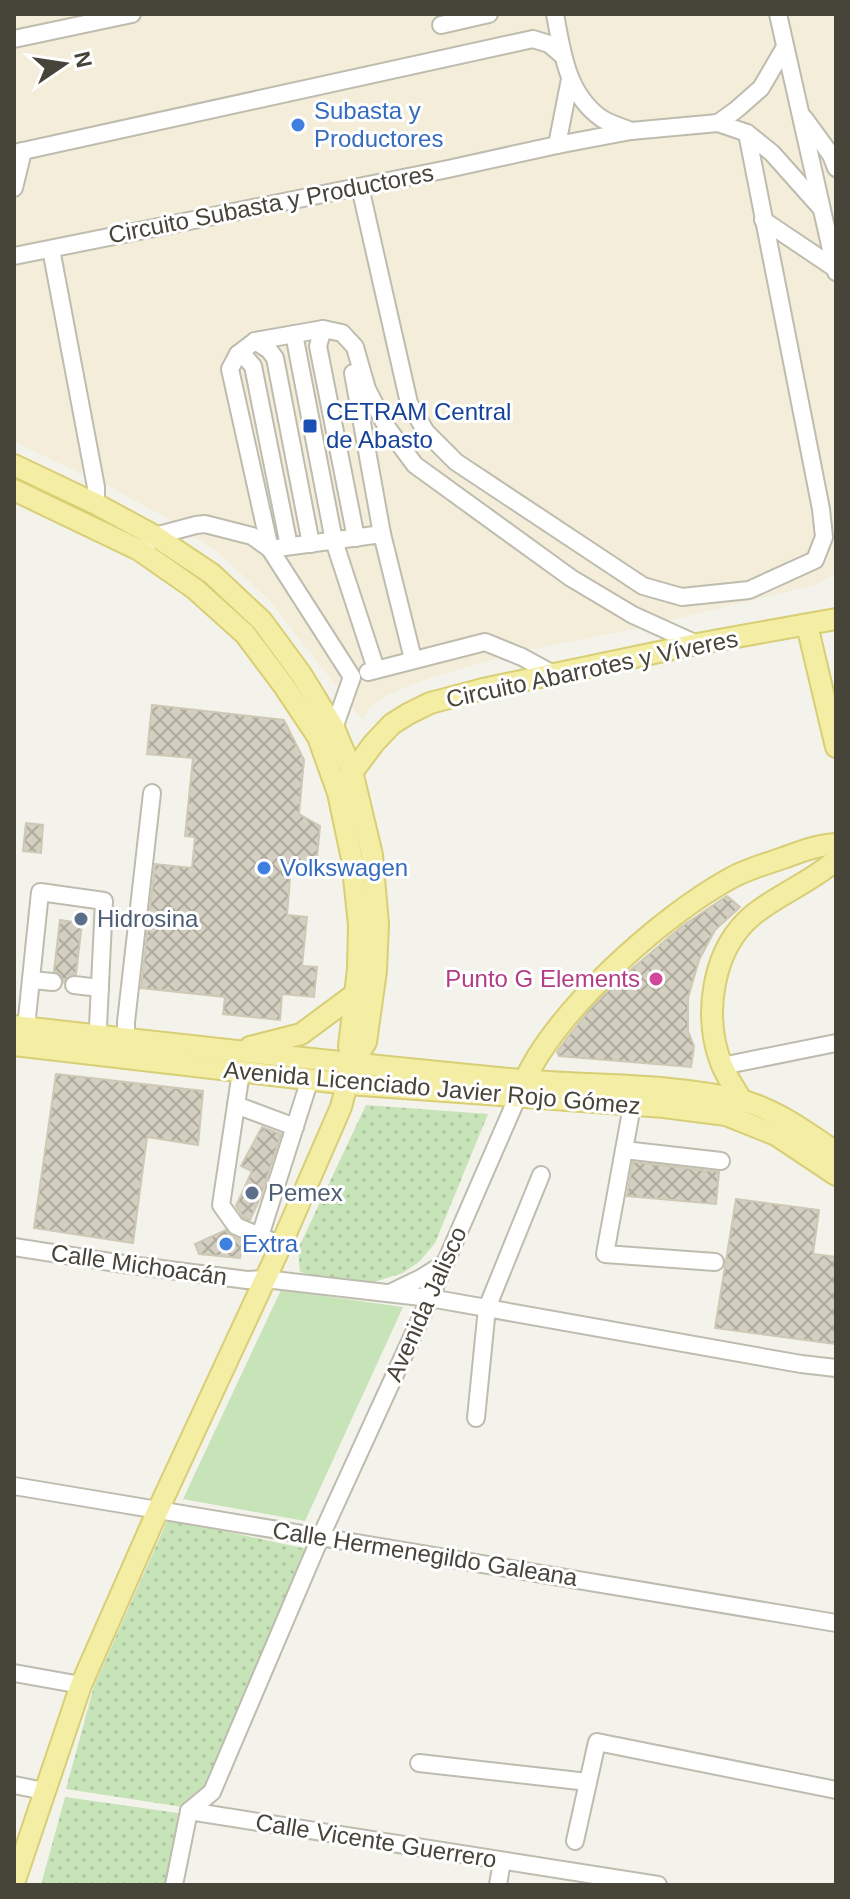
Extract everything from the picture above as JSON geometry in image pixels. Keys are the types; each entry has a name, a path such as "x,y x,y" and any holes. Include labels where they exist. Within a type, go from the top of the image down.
{"main road":[{"path":"14,465 155,536 212,574 262,621 301,674 334,728 352,771 372,855 378,924 376,971 366,1042 281,1245 81,1685 14,1883"},
{"path":"14,490 139,550 195,589 245,634 318,737 338,793 352,859 359,925 358,969 349,1046 350,1074"},
{"name":"Circuito Abarrotes y Víveres","path":"338,793 352,771 392,724 430,703 697,644 836,619"},
{"path":"807,625 836,747"},
{"name":"Avenida Jalisco","path":"521,1088 541,1049 584,997 627,955 673,917 734,876 809,848 833,849"},
{"path":"742,1101 722,1066 713,1036 711,1006 718,972 731,940 752,916 833,849"},
{"path":"232,1051 301,1034 355,994"},
{"name":"Avenida Licenciado Javier Rojo Gómez","path":"19,1036 97,1045 241,1072 310,1079 350,1074"},
{"name":"Avenida Licenciado Javier Rojo Gómez","path":"97,1045 126,1038 232,1051 350,1074 634,1095 726,1115 776,1135 836,1175"},
{"name":"Avenida Licenciado Javier Rojo Gómez","path":"634,1095 667,1088 742,1101 788,1119 836,1152"}],"street":[{"path":"14,39 132,14"},
{"path":"441,25 489,14"},
{"path":"555,14 570,79 584,102 602,119 631,131"},
{"path":"778,14 836,269"},
{"path":"14,188 18,152 533,39 549,44 563,56"},
{"path":"718,123 761,88 785,47"},
{"path":"557,145 570,79"},
{"path":"798,110 831,155 836,168"},
{"name":"Circuito Subasta y Productores","path":"14,256 631,131 718,123 747,133 772,153 821,208"},
{"path":"360,187 409,403 426,432 456,462 643,586 682,597 749,590 815,560 824,537 747,133"},
{"path":"763,220 836,269"},
{"path":"51,249 96,487 96,504"},
{"path":"323,329 318,346 356,538"},
{"path":"352,677 270,549 230,369 238,354 255,341 323,329 342,333 355,347 367,389 386,426 415,465 571,578 633,615 697,644"},
{"path":"342,333 349,351 382,534 413,659"},
{"path":"294,334 334,541 376,669"},
{"path":"255,341 275,358 311,544"},
{"path":"238,354 253,366 289,546"},
{"path":"364,433 369,426 386,426"},
{"path":"139,550 155,536 205,524 252,536 270,549 382,534"},
{"path":"807,625 836,606"},
{"path":"352,677 485,642 555,675"},
{"path":"334,728 352,677"},
{"path":"126,1038 152,793"},
{"path":"19,1036 31,980 40,892 104,901 97,1045"},
{"path":"31,980 53,982"},
{"path":"74,985 100,988"},
{"path":"722,1066 836,1043"},
{"path":"241,1072 221,1205 236,1226 281,1245"},
{"path":"260,1236 310,1079"},
{"name":"Avenida Jalisco","path":"189,1811 212,1792 321,1536 430,1298 521,1088"},
{"path":"634,1095 605,1254 715,1262"},
{"path":"236,1105 295,1127"},
{"path":"624,1150 721,1161"},
{"path":"476,1418 487,1308 541,1175"},
{"name":"Calle Michoacán","path":"14,1247 247,1280 265,1279 430,1298 836,1368"},
{"path":"388,1293 445,1263"},
{"name":"Calle Hermenegildo Galeana","path":"14,1486 836,1623"},
{"path":"14,1673 81,1685"},
{"path":"575,1841 597,1742 836,1790"},
{"path":"419,1763 588,1782"},
{"path":"14,1785 44,1791"},
{"path":"174,1885 189,1811"},
{"name":"Calle Vicente Guerrero","path":"189,1811 658,1885"},
{"path":"498,1885 502,1861"}],"shaded area":[{"path":"14,14 836,14 836,573 815,585 634,629 527,650 429,678 385,696 362,719 269,600 221,555 163,516 108,486 14,442"}],"green space":[{"path":"366,1105 488,1114 435,1243 420,1261 403,1273 358,1287 300,1272 298,1249"},
{"path":"281,1290 403,1307 305,1521 183,1499"},
{"path":"168,1519 312,1550 209,1790 189,1808 66,1789 94,1686"},
{"path":"65,1797 185,1814 170,1885 41,1885"}],"building":[{"path":"152,705 284,720 304,760 299,814 320,826 316,869 291,867 287,915 307,917 302,966 317,967 314,997 282,994 280,1020 223,1014 225,997 141,988 155,864 192,868 195,837 185,836 193,758 147,754"},
{"path":"26,823 43,825 41,853 23,851"},
{"name":"Punto G Elements","path":"727,896 740,907 715,930 699,960 688,998 688,1031 694,1046 691,1067 559,1056 557,1052 567,1038 620,979 681,927"},
{"path":"60,920 82,923 76,974 69,975 64,982 60,974 54,971"},
{"path":"56,1074 203,1091 198,1145 147,1137 133,1243 34,1228"},
{"name":"Pemex","path":"262,1127 281,1134 250,1220 243,1217 236,1206 252,1171 241,1166"},
{"path":"633,1162 719,1172 716,1204 627,1196"},
{"path":"736,1199 819,1210 813,1254 836,1257 836,1344 715,1328"},
{"path":"226,1230 243,1241 240,1258 199,1254 195,1244"}],"place":[{"name":"Subasta y Productores","path":"298,125"},
{"name":"CETRAM Central de Abasto","path":"310,426"},
{"name":"Volkswagen","path":"264,868"},
{"name":"Hidrosina","path":"81,919"},
{"name":"Punto G Elements","path":"656,979"},
{"name":"Pemex","path":"252,1193"},
{"name":"Extra","path":"226,1244"}]}
